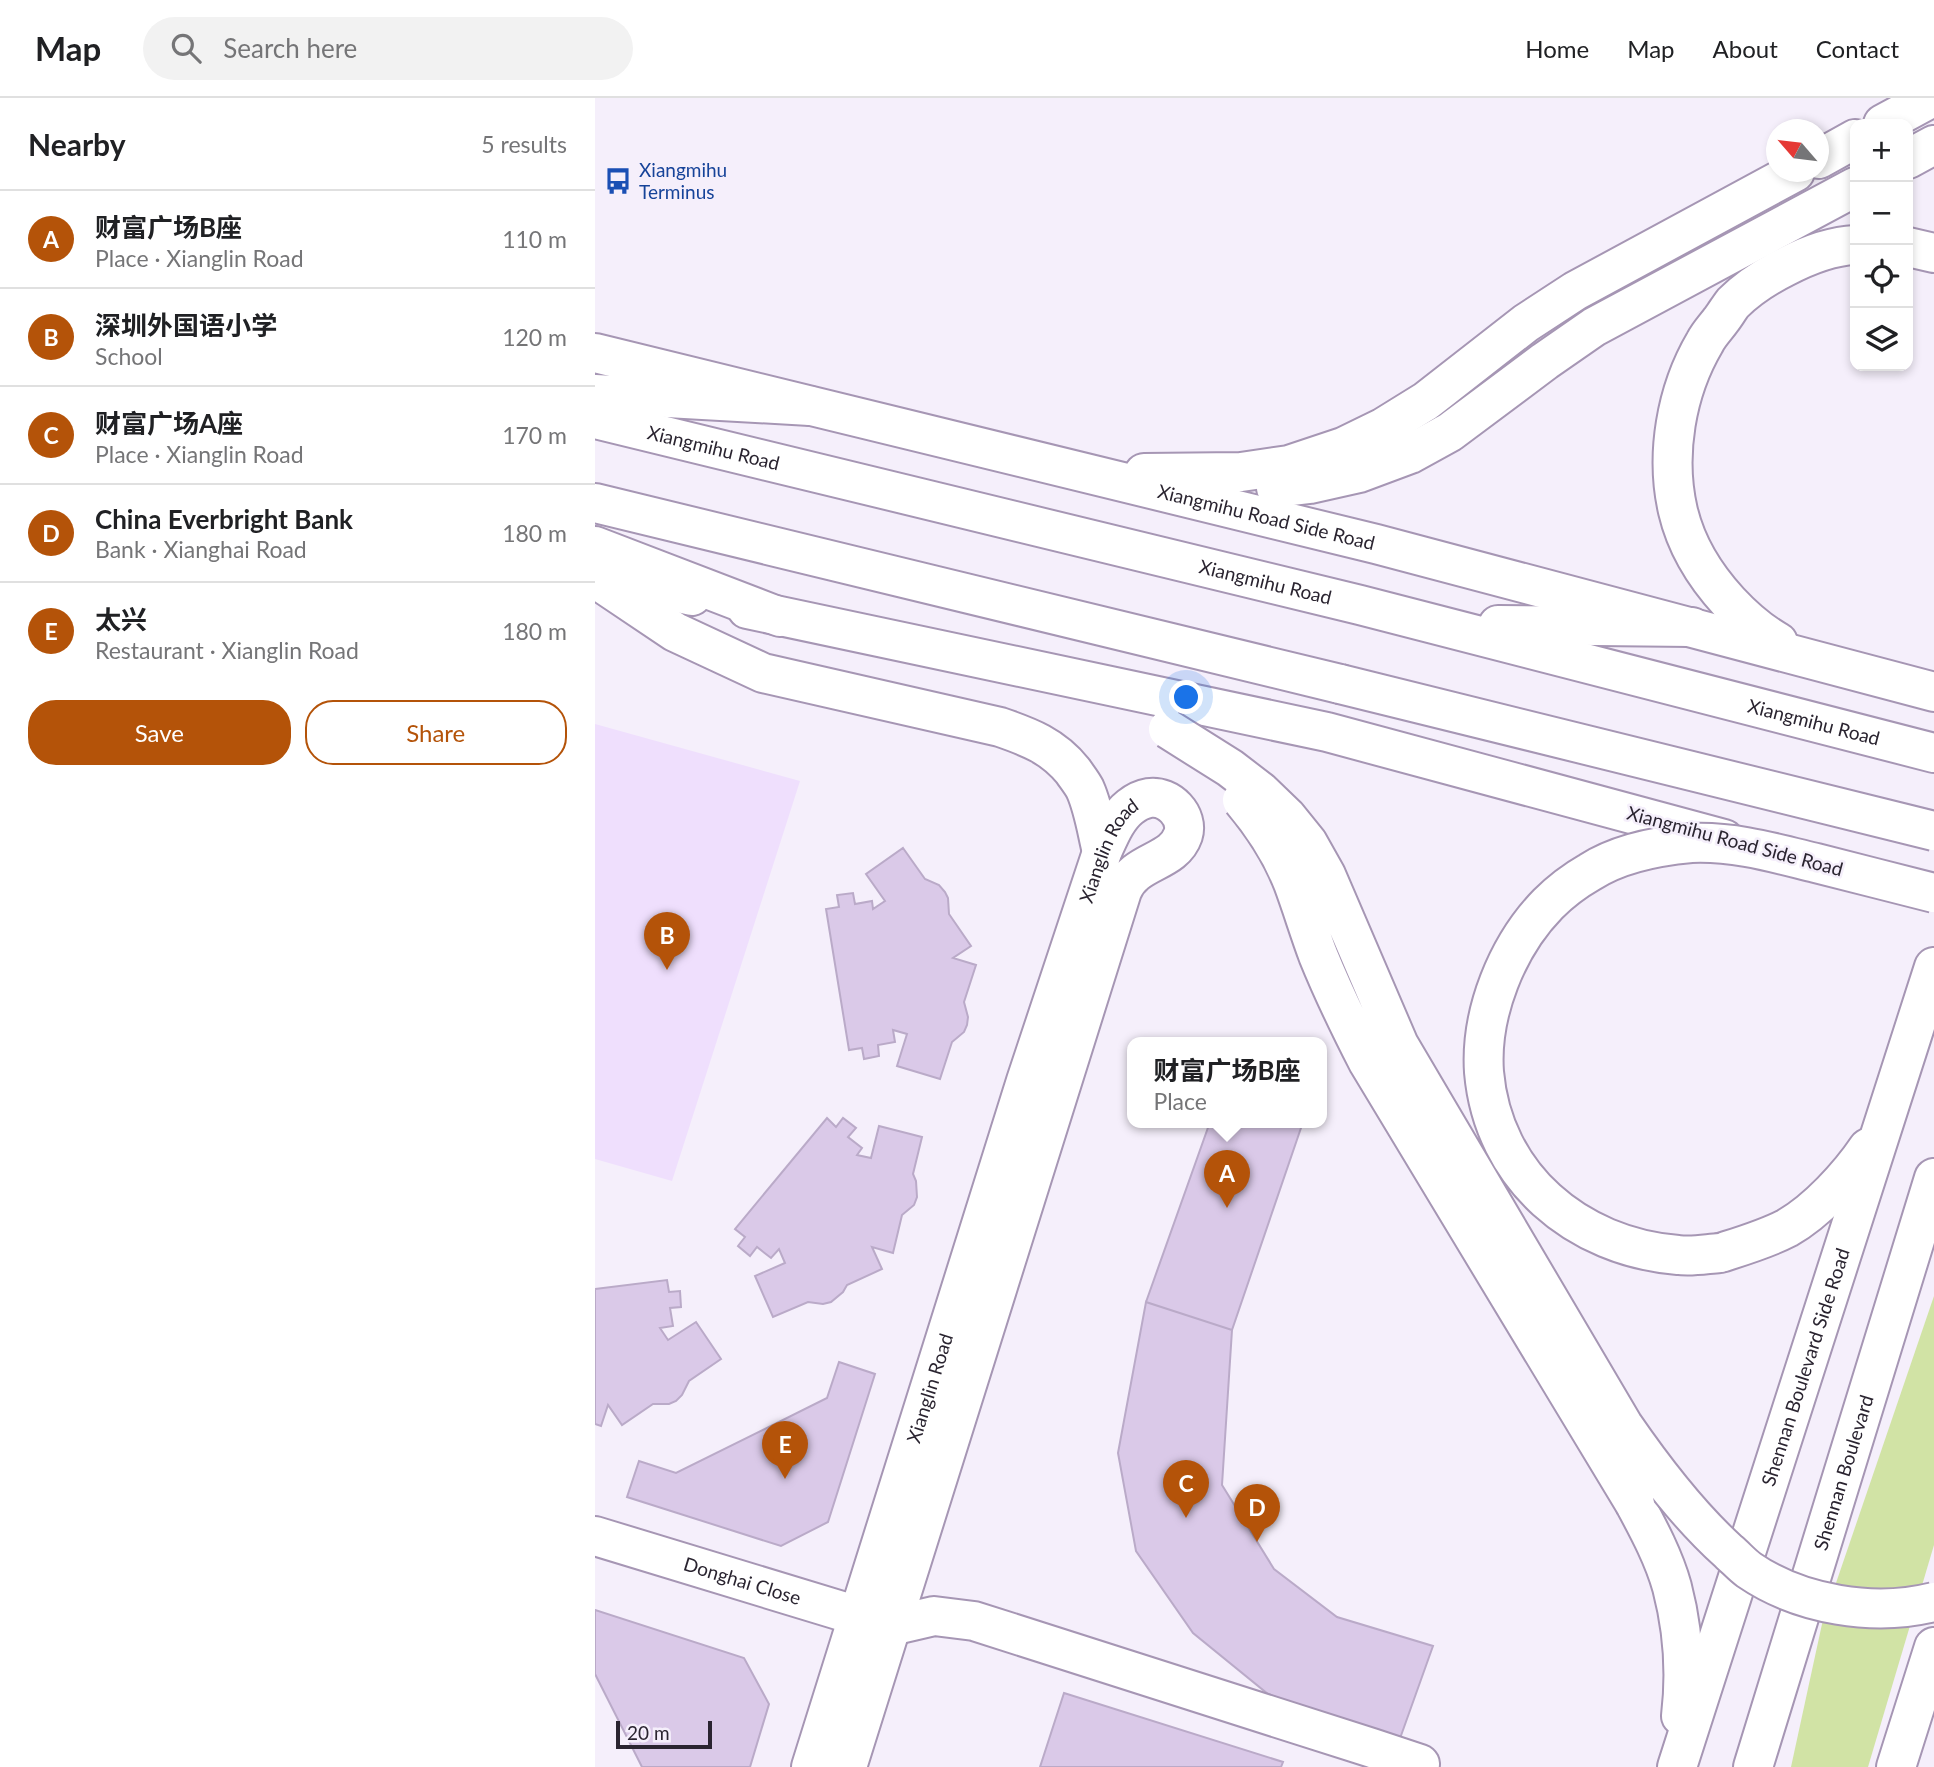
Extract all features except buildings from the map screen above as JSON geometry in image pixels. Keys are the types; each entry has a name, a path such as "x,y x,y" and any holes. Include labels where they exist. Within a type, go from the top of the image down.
{"main road":[{"path":"1891,119 1931,98"},
{"path":"1829,153 1850,142"},
{"path":"1913,156 1934,145"},
{"path":"1059,467 1130,473 1241,472 1289,465 1343,447 1426,401 1526,323 1575,291 1777,182"},
{"path":"1176,496 1310,484 1359,473 1420,448 1450,432 1594,327 1850,190"},
{"path":"1808,657 1769,637 1739,613 1713,585 1694,553 1678,512 1672,470 1675,429 1684,387 1705,342 1733,303 1766,276 1805,256 1850,245"},
{"path":"1913,248 1934,253"},
{"name":"Xiangmihu Road Side Road","path":"595,353 1376,544 1934,692"},
{"path":"595,394 810,406"},
{"name":"Xiangmihu Road","path":"595,419 1360,604 1934,752"},
{"path":"595,503 1934,831"},
{"path":"595,546 780,617"},
{"path":"595,576 674,632 763,673 1000,727 1028,736 1049,747 1064,760 1085,788 1102,852"},
{"name":"Xiangmihu Road Side Road","path":"595,576 1327,732 1752,847 1934,893"},
{"path":"1435,624 1692,627"},
{"path":"1021,667 1069,682 1118,702 1213,756 1260,791 1287,817 1308,843 1326,875 1399,1045 1623,1425 1679,1500 1712,1536 1749,1570 1783,1587 1826,1603 1873,1609 1934,1602"},
{"path":"1168,729 1200,756 1238,795 1259,820 1277,850 1292,881 1339,1006 1368,1062 1635,1504 1656,1544 1672,1587 1682,1640 1683,1699 1675,1767"},
{"name":"Xianglin Road","path":"811,1767 874,1622 1125,882 1133,873 1171,852 1178,844 1184,828 1175,806 1167,801 1157,798 1139,801 1123,814 1111,831 1102,852 1022,1094 874,1622 847,1767"},
{"path":"1752,847 1692,843 1635,852 1592,870 1549,903 1518,941 1498,984 1487,1027 1484,1071 1492,1112 1507,1149 1549,1205 1578,1225 1611,1241 1648,1251 1680,1256 1720,1253 1788,1228 1817,1205 1867,1150 1885,1119"},
{"name":"Shennan Boulevard Side Road","path":"1675,1767 1934,967"},
{"name":"Shennan Boulevard","path":"1753,1767 1934,1178"},
{"name":"Donghai Close","path":"595,1536 874,1622"},
{"path":"874,1622 935,1616 974,1621 1420,1766"},
{"path":"1896,1767 1934,1647"}],"shaded area":[{"path":"595,724 800,781 672,1181 595,1159"}],"green space":[{"path":"1934,1296 1934,1545 1868,1767 1791,1767 1822,1624"}],"place":[{"name":"Xiangmihu Terminus","path":"618,181"},
{"name":"深圳外国语小学","path":"667,970"},
{"name":"财富广场B座","path":"1227,1208"},
{"name":"太兴","path":"785,1479"},
{"name":"财富广场A座","path":"1186,1518"},
{"name":"China Everbright Bank","path":"1257,1542"}]}
